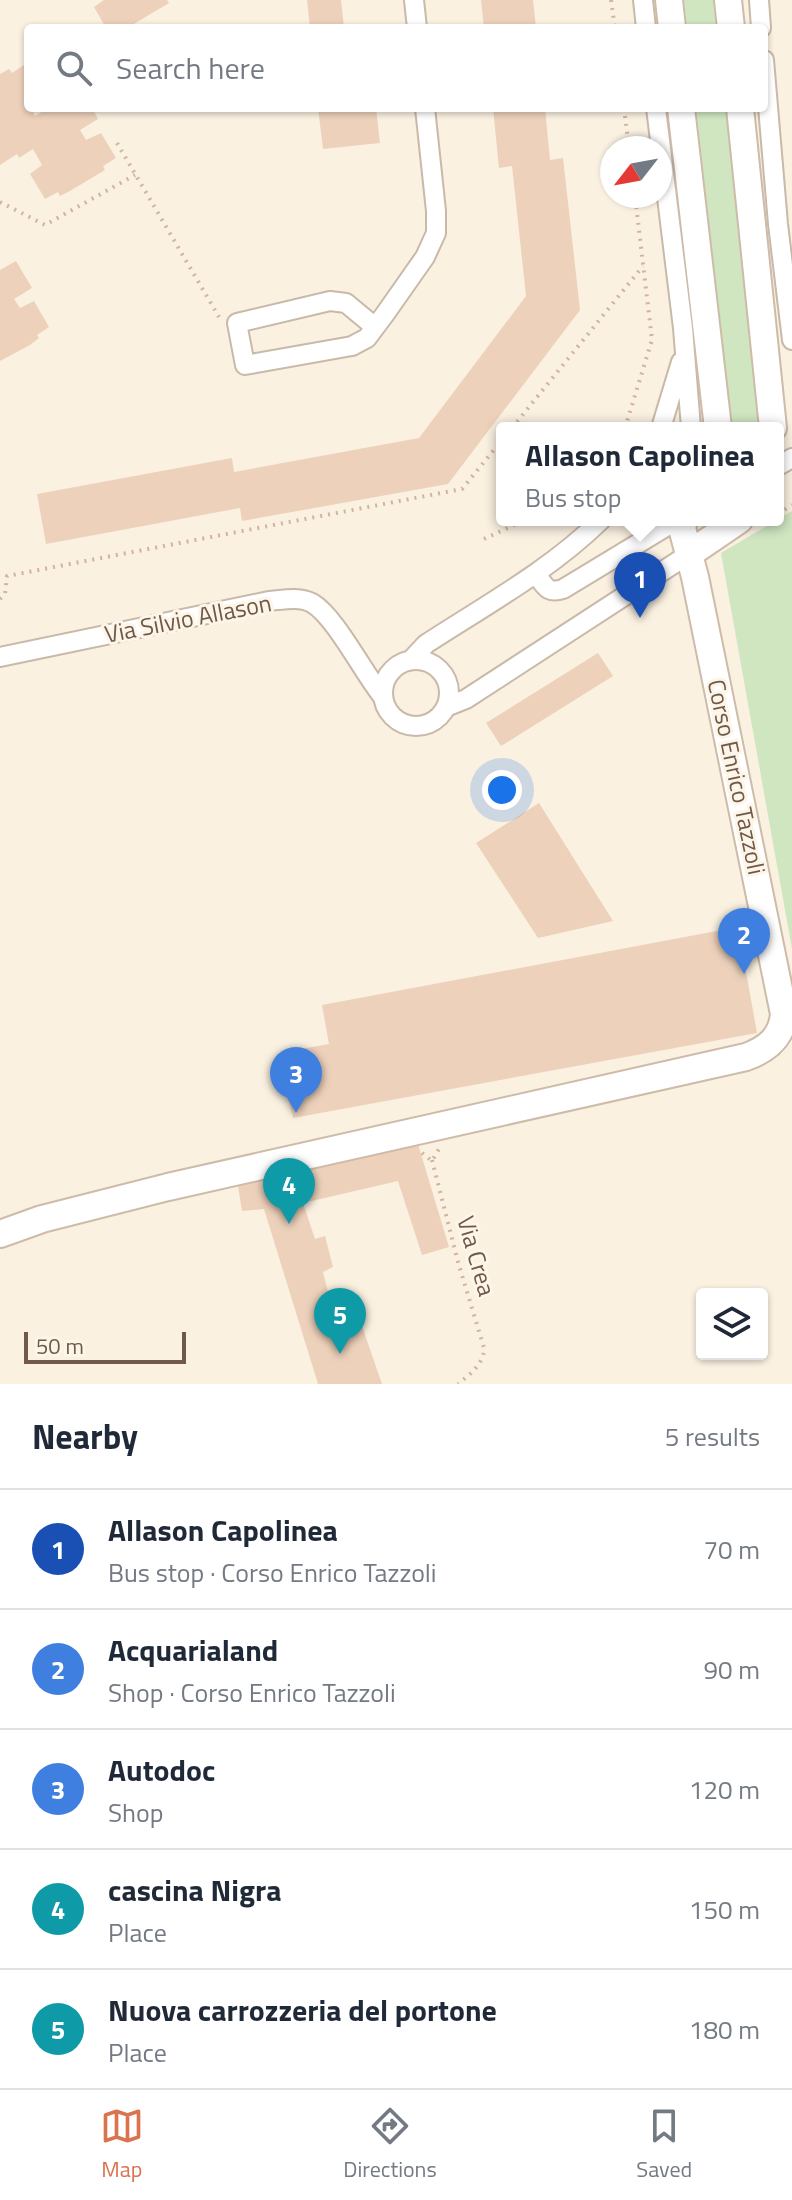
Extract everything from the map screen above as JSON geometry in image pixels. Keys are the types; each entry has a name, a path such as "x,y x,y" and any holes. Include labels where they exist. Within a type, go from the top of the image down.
{"street":[{"path":"414,0 417,24"},
{"path":"643,0 646,24"},
{"path":"669,0 672,24"},
{"path":"728,0 731,24"},
{"path":"759,0 761,24"},
{"path":"768,107 792,340"},
{"path":"375,327 346,303 330,301 237,323 245,365 352,346 367,338 375,327 425,257 436,233 425,112"},
{"path":"656,112 685,348 691,422"},
{"path":"681,112 717,422"},
{"path":"740,112 772,422"},
{"path":"778,224 792,253"},
{"path":"663,422 685,348"},
{"path":"412,659 426,644 536,574 595,526"},
{"path":"536,574 547,589 554,592 563,589 667,526"},
{"name":"Corso Enrico Tazzoli","path":"434,1136 746,1057 770,1044 783,1025 784,1014 682,526"},
{"path":"446,707 466,699 730,526"},
{"name":"Via Silvio Allason","path":"0,657 269,601 301,600 312,603 323,612 383,697"},
{"name":"Via Silvio Allason","path":"352,653 366,665 389,671"},
{"path":"412,659 429,661 442,671 448,684 450,695 446,707 437,718 424,725 400,723 389,712 383,697 389,671 399,663 412,659"},
{"path":"0,1234 42,1219 154,1190 434,1136"}],"path":[{"path":"611,0 614,24"},
{"path":"624,112 628,136"},
{"path":"117,143 224,325 237,323"},
{"path":"0,202 45,225 135,175"},
{"path":"627,422 652,340 636,208"},
{"path":"517,422 643,266"},
{"path":"0,599 5,594 7,576 462,489 496,447"},
{"path":"484,539 512,526"},
{"path":"432,1161 434,1136"},
{"name":"Via Crea","path":"434,1136 432,1161 484,1348 484,1357 458,1384"}],"green space":[{"path":"684,0 720,0 723,24 687,24"},
{"path":"696,112 732,112 767,422 731,422"},
{"path":"792,511 792,949 721,553 767,526 784,526 784,516"}],"building":[{"path":"104,0 167,0 169,3 134,24 104,24 94,7"},
{"path":"307,0 341,0 344,24 310,24"},
{"path":"481,0 533,0 536,24 484,24"},
{"path":"24,65 24,112 33,112 35,116 42,112 94,112 98,119 80,130 86,140 101,133 116,158 103,166 105,170 60,196 58,192 45,199 30,174 42,165 33,149 19,158 17,154 0,165 0,74 9,69 12,73"},
{"path":"318,112 376,112 380,143 323,149"},
{"path":"493,112 545,112 550,160 563,158 580,310 448,484 242,521 240,508 46,544 37,494 232,458 234,472 419,438 526,296 512,166 499,168"},
{"path":"16,261 32,288 14,299 20,308 34,301 49,327 37,335 39,338 30,345 0,361 0,270"},
{"path":"598,653 613,676 501,746 486,723"},
{"path":"539,803 613,921 538,938 476,843"},
{"path":"738,927 757,1033 293,1118 280,1053 329,1044 322,1005"},
{"path":"418,1144 449,1247 422,1255 398,1181 303,1203 315,1239 325,1236 333,1267 323,1272 333,1312 319,1318 355,1306 382,1384 318,1384 264,1209 242,1211 238,1186"}],"place":[{"name":"Allason Capolinea","path":"640,618"},
{"name":"Acquarialand","path":"744,974"},
{"name":"Autodoc","path":"296,1113"},
{"name":"cascina Nigra","path":"289,1224"},
{"name":"Nuova carrozzeria del portone","path":"340,1354"}]}
